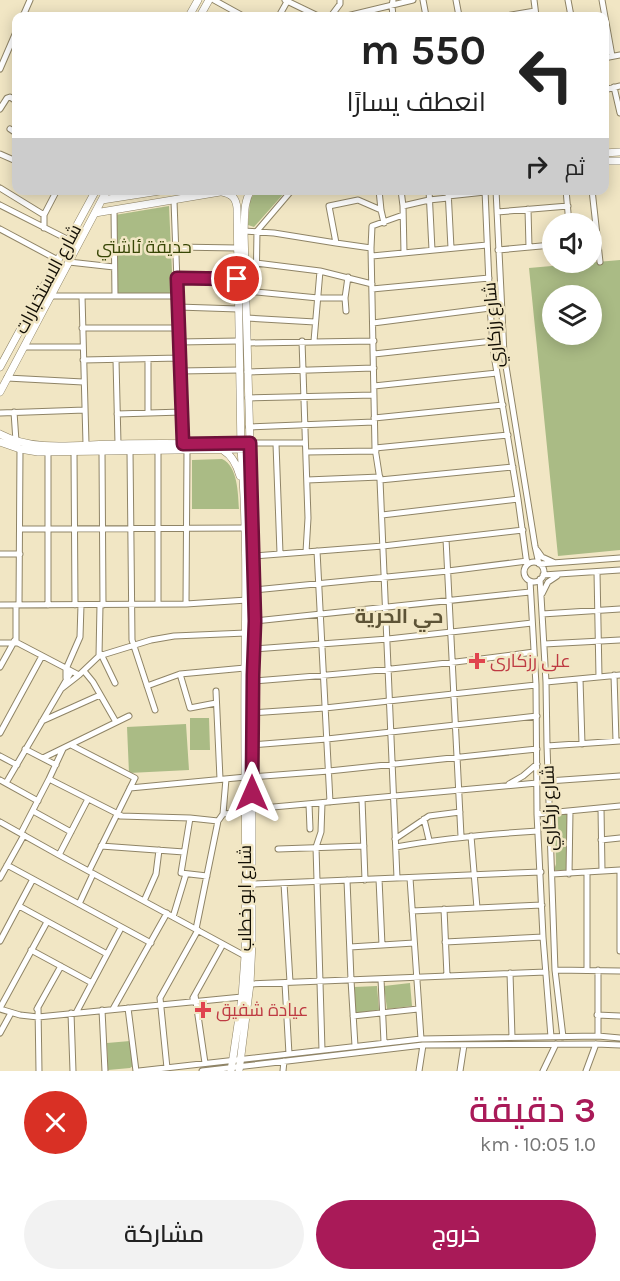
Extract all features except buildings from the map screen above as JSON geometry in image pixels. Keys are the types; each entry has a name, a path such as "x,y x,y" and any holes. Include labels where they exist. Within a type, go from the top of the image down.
{"main road":[{"name":"شارع الاستخبارات","path":"0,367 93,195"},
{"name":"شارع الاستخبارات","path":"0,392 104,195"},
{"path":"102,200 134,195"},
{"path":"95,213 206,195"},
{"path":"230,195 241,208"},
{"name":"شارع ابو خطاب","path":"236,1066 245,956 249,763 245,668 247,600 252,585 253,555 246,446 243,342 238,309 237,248 241,208 248,195"},
{"name":"شارع ابو خطاب","path":"241,208 246,291 243,342"},
{"path":"46,283 55,288"},
{"name":"شارع ابو خطاب","path":"244,371 249,427 246,446 244,528 255,621 252,745 249,763"},
{"path":"0,434 16,441 40,446 118,444 221,450 246,446"},
{"path":"0,442 20,449 48,453 246,446"},
{"path":"221,450 234,460 244,490"},
{"name":"شارع ابو خطاب","path":"236,1066 250,984 252,884 249,811"}],"street":[{"path":"214,0 236,12"},
{"path":"287,0 310,12"},
{"path":"361,12 413,0"},
{"path":"609,39 612,56"},
{"path":"0,69 12,41"},
{"path":"609,57 620,55"},
{"path":"617,86 620,113"},
{"path":"0,109 7,98 12,98"},
{"path":"0,188 44,215"},
{"path":"44,228 44,215 54,195"},
{"path":"256,292 257,231 287,195"},
{"path":"380,195 384,223"},
{"path":"402,195 404,253"},
{"path":"429,195 432,250"},
{"path":"403,206 448,195 451,248"},
{"name":"شارع رزكاري","path":"485,195 494,355 519,499 527,563"},
{"name":"شارع رزكاري","path":"496,195 504,354 539,564"},
{"path":"567,195 568,213"},
{"path":"593,195 595,213"},
{"path":"336,243 329,206 358,200 381,210"},
{"path":"174,201 185,447 186,604"},
{"path":"0,205 69,240"},
{"path":"497,212 568,206"},
{"path":"528,209 530,247"},
{"path":"114,210 115,296"},
{"path":"397,878 382,515 380,478 375,450 371,248 372,226 404,215"},
{"path":"0,229 58,260"},
{"path":"244,231 274,233 371,248"},
{"path":"372,256 487,245"},
{"path":"498,250 542,246"},
{"path":"176,247 237,248"},
{"path":"69,262 114,267"},
{"path":"256,263 320,271 348,277 372,286 489,278"},
{"path":"314,341 320,271"},
{"path":"346,311 348,277"},
{"path":"177,278 237,279"},
{"path":"246,291 318,298 345,298"},
{"path":"51,296 177,296"},
{"path":"82,296 86,444"},
{"path":"178,307 238,309"},
{"path":"373,323 490,308"},
{"path":"246,318 315,322"},
{"path":"82,328 179,328"},
{"path":"302,341 308,518 306,552"},
{"path":"179,342 374,341"},
{"path":"374,354 493,341"},
{"path":"24,347 82,347"},
{"path":"494,355 504,354"},
{"path":"83,360 180,358"},
{"path":"148,359 148,413"},
{"path":"116,360 118,444"},
{"path":"180,371 374,368"},
{"path":"374,386 497,373"},
{"path":"7,378 83,382"},
{"path":"248,398 374,395"},
{"path":"249,427 305,426 374,420 502,405"},
{"path":"0,413 85,410"},
{"path":"14,412 16,441"},
{"path":"117,414 182,412"},
{"path":"306,452 375,450 508,435"},
{"path":"246,446 305,443"},
{"path":"276,444 280,553"},
{"path":"0,667 16,641 20,554 20,449"},
{"path":"158,450 158,604"},
{"path":"38,801 3,782 17,765 66,680 80,637 74,451"},
{"path":"102,451 100,655 115,683"},
{"path":"130,451 132,640 155,710"},
{"path":"48,453 48,605"},
{"path":"307,480 380,478 513,467"},
{"path":"382,515 519,499"},
{"path":"20,530 244,528"},
{"path":"253,555 383,546 523,530"},
{"path":"446,539 461,837"},
{"path":"535,546 542,557 561,563"},
{"path":"317,551 330,802"},
{"path":"0,554 20,554"},
{"path":"252,585 319,583 533,562 561,563 620,558"},
{"path":"527,563 524,573 526,579 535,582 542,577 561,574 620,570"},
{"path":"539,564 543,569 542,577"},
{"path":"597,572 599,677"},
{"path":"540,598 548,582 561,574"},
{"name":"شارع رزكاري","path":"542,577 540,598 546,682 555,970 563,1037"},
{"name":"شارع رزكاري","path":"530,581 537,716 537,814 551,1037"},
{"path":"255,621 530,592"},
{"path":"0,605 186,604 247,600"},
{"path":"542,614 620,609"},
{"path":"254,649 388,639 532,623"},
{"path":"61,689 100,655 151,639 246,633"},
{"path":"544,644 620,640"},
{"path":"0,643 16,641 69,670 82,673 100,695 116,722"},
{"path":"253,681 389,670 534,652"},
{"path":"0,733 42,656"},
{"path":"147,686 180,674 245,668"},
{"path":"180,674 190,708 216,703"},
{"path":"546,682 617,675 618,710 618,741 547,746"},
{"path":"580,679 582,744"},
{"path":"252,713 325,708 536,685"},
{"path":"167,1068 160,998 197,930 218,821 223,814 223,779 216,691"},
{"path":"42,722 100,695"},
{"path":"51,707 56,715"},
{"path":"43,758 129,716"},
{"path":"252,745 537,716"},
{"path":"71,745 135,778 101,846 79,904"},
{"path":"26,749 56,765"},
{"path":"0,878 63,749"},
{"path":"130,788 393,765 537,749"},
{"path":"0,756 17,765"},
{"path":"507,786 537,764"},
{"path":"548,781 620,776"},
{"path":"50,779 118,815 218,821"},
{"path":"223,814 322,802 537,783"},
{"path":"59,855 88,798"},
{"path":"362,799 366,880"},
{"path":"322,802 321,832 316,847 322,1050"},
{"path":"309,804 310,829"},
{"path":"537,814 620,806"},
{"path":"601,808 602,871"},
{"path":"33,811 71,831"},
{"path":"569,874 570,811"},
{"path":"395,839 429,816 460,812"},
{"path":"190,818 181,873 207,876"},
{"path":"424,819 429,840"},
{"path":"0,822 245,956"},
{"path":"396,847 429,840 538,831"},
{"path":"471,836 477,908"},
{"path":"601,840 620,838"},
{"path":"101,846 184,852"},
{"path":"278,849 364,846"},
{"path":"144,901 156,874 159,850"},
{"path":"7,865 151,943"},
{"path":"552,874 620,870 620,951"},
{"path":"252,884 541,872"},
{"path":"587,873 587,970"},
{"path":"173,917 186,874"},
{"path":"410,878 421,1039"},
{"path":"0,941 33,879"},
{"path":"379,879 382,945"},
{"path":"347,880 355,1046"},
{"path":"284,883 289,1054"},
{"path":"412,911 542,905"},
{"path":"18,906 107,954"},
{"path":"444,909 447,976"},
{"path":"113,1009 167,913"},
{"path":"46,922 0,1009 35,1017 194,999 242,997"},
{"path":"73,1071 74,1013 121,928"},
{"path":"446,942 543,938"},
{"path":"350,947 414,943"},
{"path":"205,1063 194,999 223,944"},
{"path":"31,950 92,983"},
{"path":"39,1071 35,1017 38,1007 61,966"},
{"path":"555,970 620,971"},
{"path":"598,970 598,1036"},
{"path":"250,984 546,972"},
{"path":"510,973 513,1037"},
{"path":"381,979 384,1042"},
{"path":"128,1008 138,1071 205,1063 236,1066 289,1054 421,1039 464,1045 620,1045"},
{"path":"353,1016 418,1009"},
{"path":"102,1010 105,1071"},
{"path":"0,1033 11,1013"},
{"path":"549,1016 560,1015"},
{"path":"597,1015 620,1016"},
{"path":"202,1071 444,1041 513,1037 620,1038"},
{"path":"612,1037 612,1045"},
{"path":"543,1071 555,1044"},
{"path":"586,1071 596,1044"},
{"path":"419,1071 423,1045"},
{"path":"460,1071 464,1045"},
{"path":"283,1071 284,1061"}],"green space":[{"path":"253,195 282,195 254,227 248,225 250,200"},
{"name":"حديقة ئاشتي","path":"169,206 173,293 118,295 115,215"},
{"path":"620,260 620,550 558,556 529,268 542,267 542,273 602,273 602,262"},
{"path":"222,459 234,474 239,509 192,509 192,460"},
{"path":"190,718 209,718 210,750 190,750"},
{"path":"186,724 189,770 129,773 127,727"},
{"path":"567,814 567,870 554,870 556,864 555,821 552,815"},
{"path":"410,983 412,1006 387,1009 384,986"},
{"path":"377,986 379,1010 355,1013 354,987"},
{"path":"130,1041 133,1066 108,1070 107,1043"}],"place":[{"name":"على رزكارى","path":"477,661"},
{"name":"عيادة شفيق","path":"203,1010"}],"district":[{"name":"حي الحرية","path":"399,616"}],"route":[{"path":"237,279 177,278 183,444 250,443 255,621 252,793"}]}
